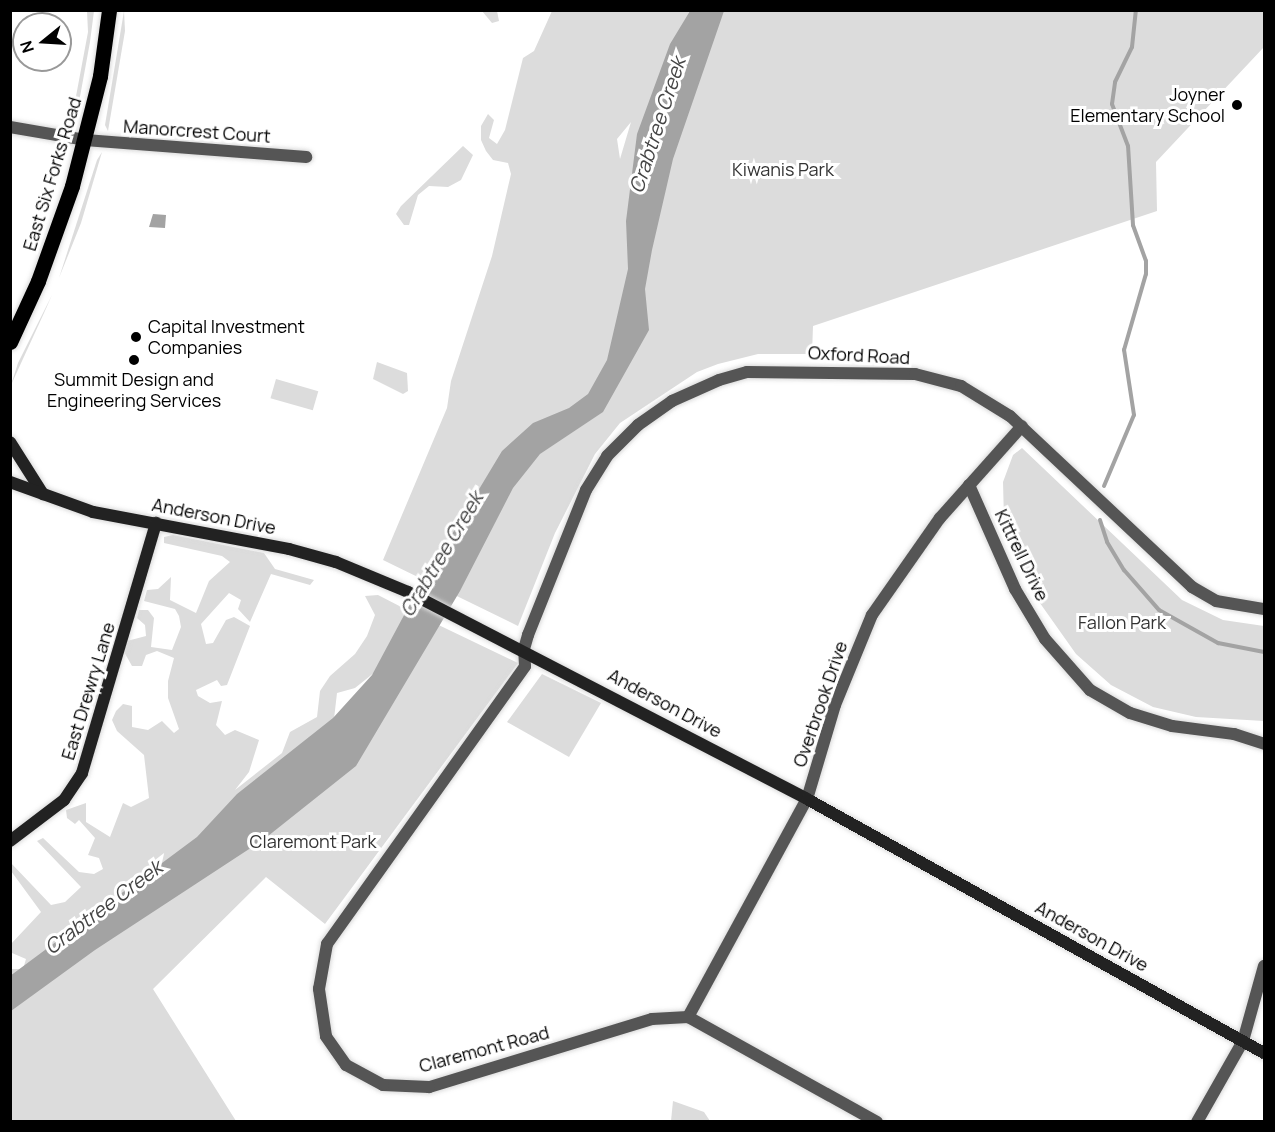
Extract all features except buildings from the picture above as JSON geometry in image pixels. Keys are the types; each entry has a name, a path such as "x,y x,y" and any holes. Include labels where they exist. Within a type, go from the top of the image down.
{"main road":[{"name":"East Six Forks Road","path":"10,342 52,244 85,141 109,10"}],"street":[{"path":"10,127 85,141"},
{"name":"Manorcrest Court","path":"85,141 306,157"},
{"name":"Oxford Road","path":"524,649 586,490 607,456 638,425 688,392 719,380 765,369 915,375 961,386 1022,426 1192,587 1216,601 1264,609"},
{"name":"Overbrook Drive","path":"688,1017 807,799 835,705 872,615 901,571 969,485 1022,426"},
{"path":"10,442 43,494"},
{"name":"Anderson Drive","path":"10,482 93,512 289,549 393,585 524,649 807,799 1264,1053"},
{"name":"Kittrell Drive","path":"969,485 1015,589 1046,639 1090,690 1140,717 1172,726 1234,734 1264,744"},
{"name":"East Drewry Lane","path":"10,841 64,800 82,773 156,524"},
{"name":"Claremont Road","path":"524,649 525,666 327,944 319,989 326,1036 346,1065 383,1085 429,1087 652,1019 688,1017"},
{"path":"1197,1122 1243,1041 1264,966"},
{"path":"688,1017 877,1122"}],"green space":[{"path":"87,11 94,11 90,42 79,102 71,123 88,32"},
{"path":"124,11 125,31 108,131 105,125"},
{"path":"482,11 497,11 499,21 492,23"},
{"name":"Kiwanis Park","path":"552,11 1264,11 1264,47 1156,162 1157,211 813,326 812,354 758,354 718,364 697,372 620,423 595,454 555,533 518,626 383,560 447,408 451,381 492,256 511,174 508,163 493,160 486,151 481,140 481,126 488,114 494,120 489,138 497,144 505,130 523,58 534,51","holes":["631,122 620,159 617,139"]},
{"path":"463,146 473,155 461,180 448,187 429,186 418,195 409,225 404,225 396,214 401,206"},
{"path":"102,152 81,223 59,278 97,160"},
{"path":"52,295 44,313 11,385 18,363"},
{"path":"377,362 407,373 408,391 403,394 373,379"},
{"path":"276,379 318,391 313,410 270,398"},
{"name":"Fallon Park","path":"1022,448 1182,600 1223,620 1264,626 1264,721 1196,717 1153,707 1111,685 1076,654 1030,589 1004,520 1003,482 1013,455"},
{"path":"173,535 264,553 275,569 314,580 310,585 271,574 250,622 238,609 241,600 229,593 201,624 206,644 213,643 226,620 234,617 250,626 227,685 221,686 217,680 196,690 198,696 210,703 222,701 216,725 225,735 235,730 259,740 249,772 235,790 282,753 290,732 317,717 320,691 330,676 355,654 367,636 375,615 365,596 378,595 411,612 380,668 355,688 337,693 334,719 322,740 11,985 11,969 23,969 26,959 12,953 10,945 41,912 11,871 11,863 51,905 65,902 81,887 37,841 43,838 79,872 94,874 103,869 99,858 88,855 95,838 79,820 75,824 67,818 66,810 86,803 86,822 110,837 123,803 131,807 149,798 144,755 117,731 112,720 116,711 123,704 132,706 132,727 148,730 162,721 174,733 179,729 168,698 168,681 174,658 157,651 146,655 142,666 132,666 123,650 127,641 146,636 145,625 137,618 139,610 148,610 154,618 151,647 172,650 181,627 179,616 175,609 144,601 147,590 158,589 171,577 170,600 196,613 209,581 230,562 222,556 164,543 164,537"},
{"name":"Claremont Park","path":"424,618 518,663 325,924 266,877 153,989 236,1121 11,1122 11,994 265,809"},
{"path":"542,674 601,703 569,757 507,722"},
{"path":"673,1101 704,1112 710,1121 671,1121"}],"water":[{"name":"Crabtree Creek","path":"690,11 724,11 673,159 645,289 649,330 603,412 540,454 513,488 460,591 356,766 263,840 95,950 11,1011 10,976 197,837 237,794 333,718 372,675 410,604 502,451 533,423 569,408 588,394 607,360 628,269 626,221 637,134 670,44"},
{"path":"153,214 166,215 165,228 149,227"}],"waterway":[{"path":"1104,486 1134,415 1124,350 1146,274 1146,261 1133,225 1128,146 1112,104 1115,82 1132,47 1136,10"},
{"path":"1100,520 1107,542 1124,570 1159,610 1218,643 1264,652"}],"place":[{"name":"Joyner Elementary School","path":"1237,105"},
{"name":"Capital Investment Companies","path":"136,337"},
{"name":"Summit Design and Engineering Services","path":"134,360"}]}
